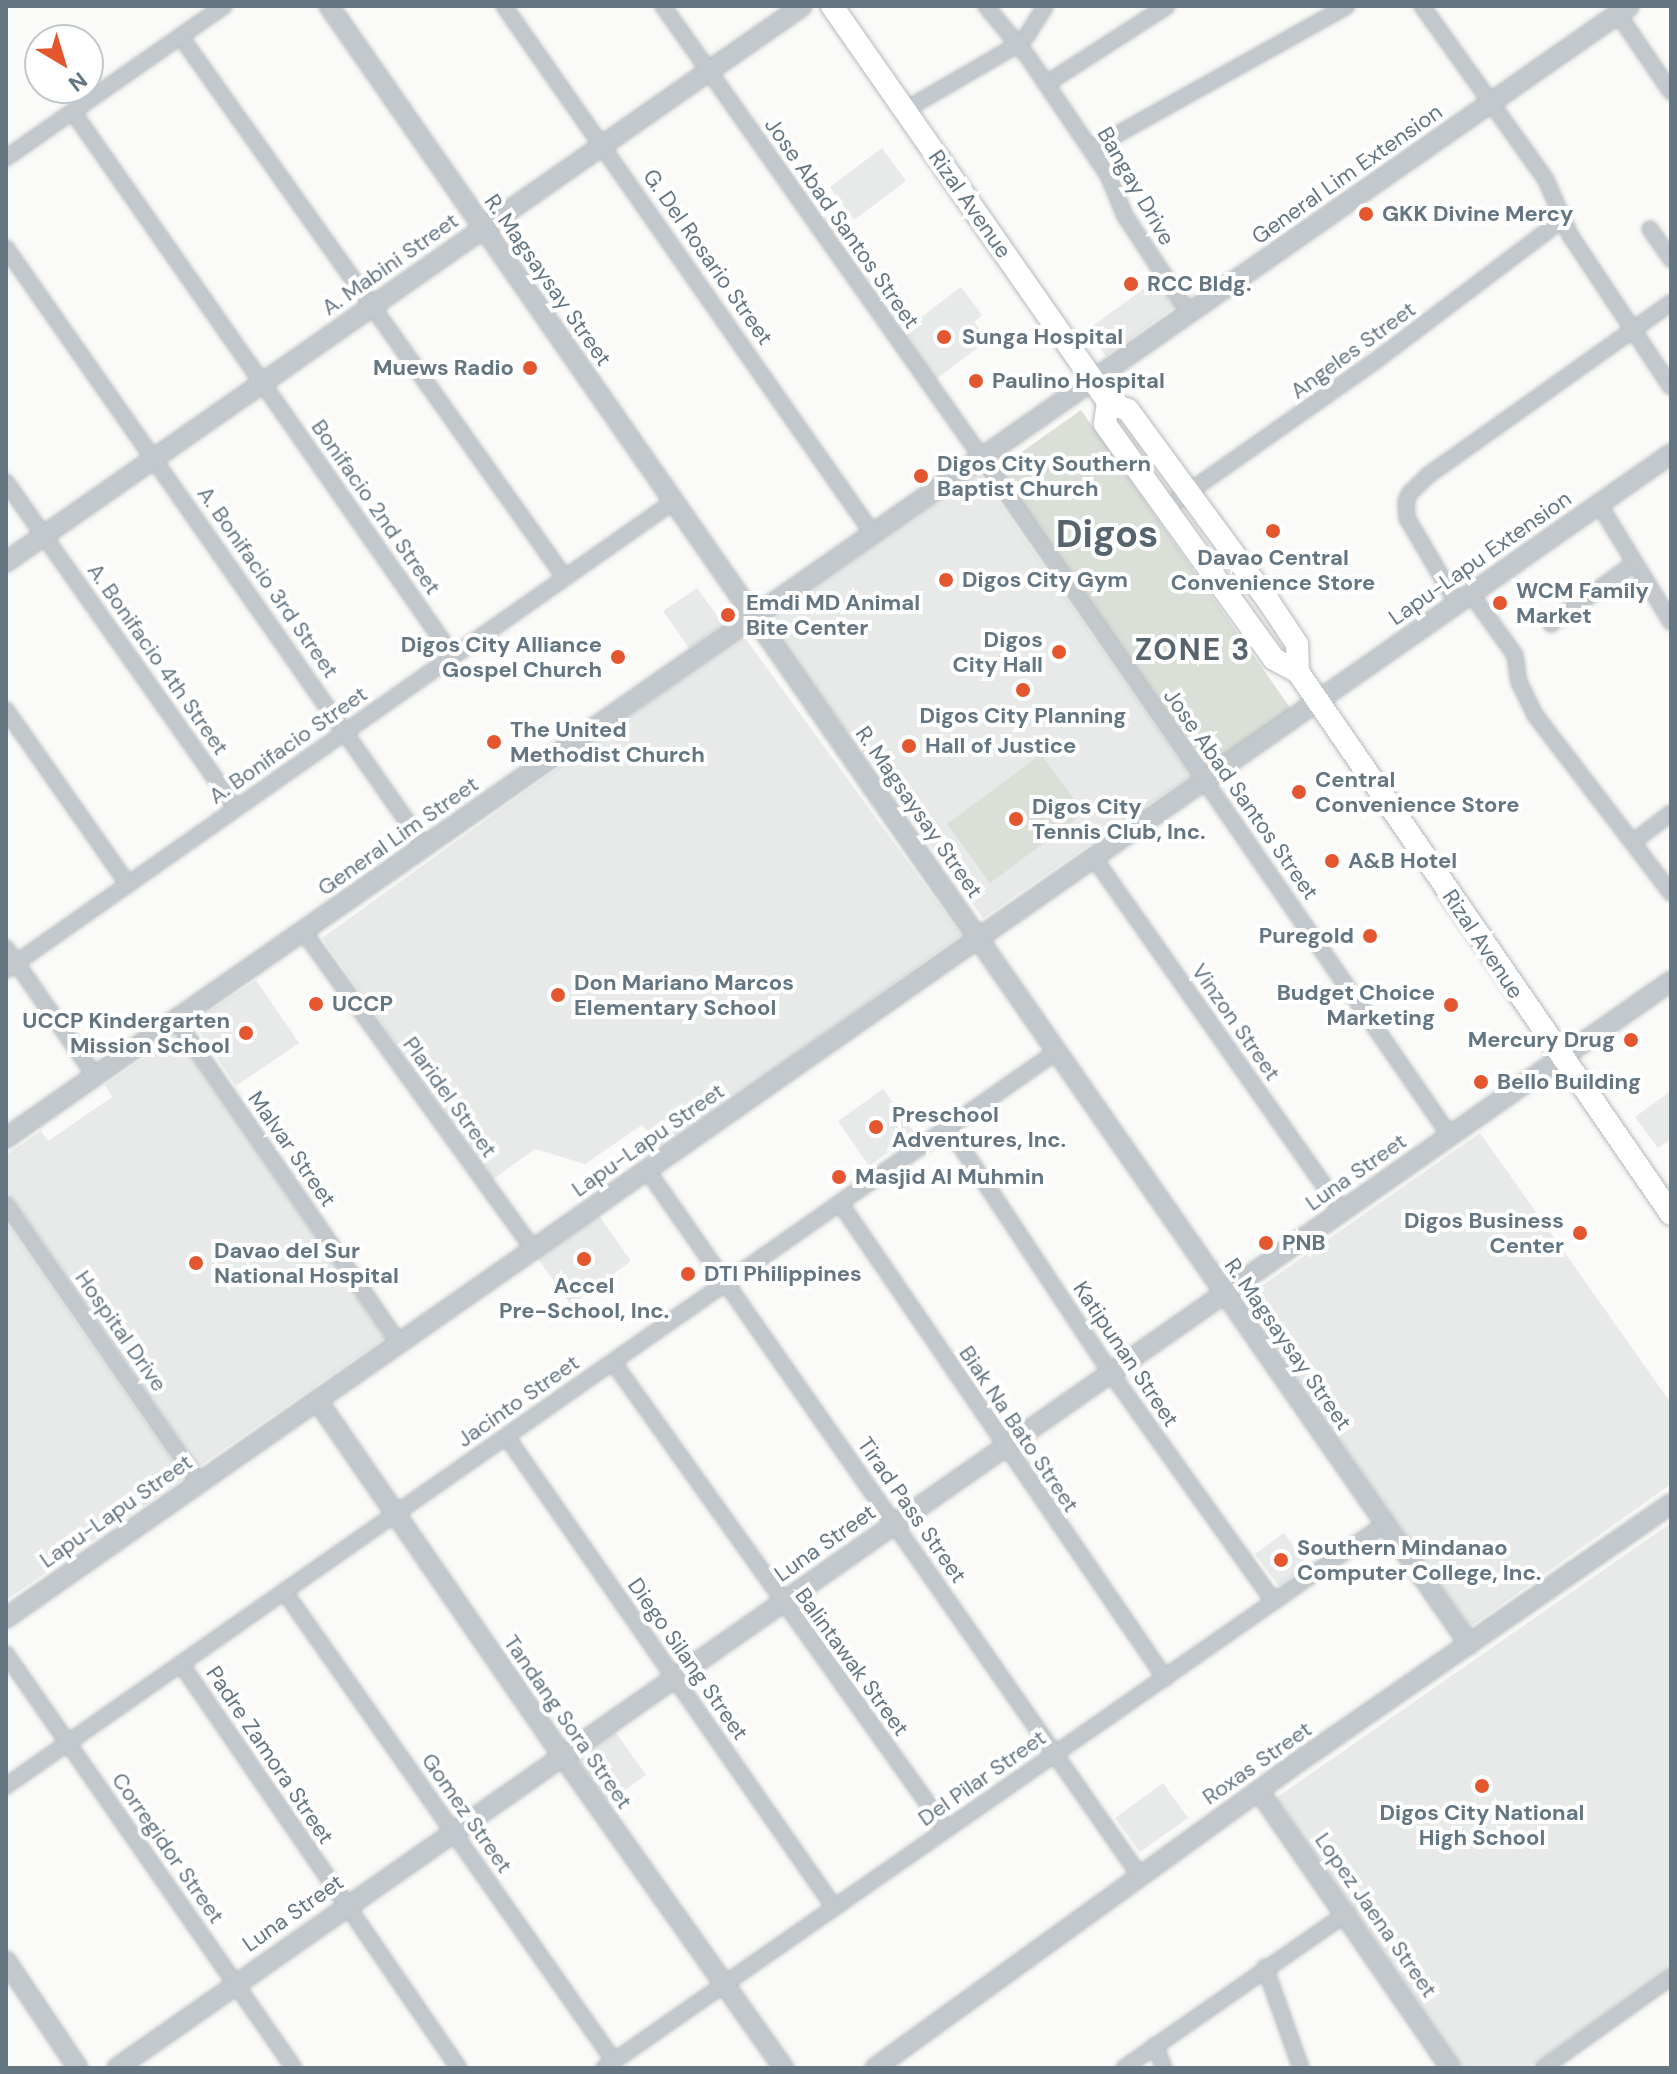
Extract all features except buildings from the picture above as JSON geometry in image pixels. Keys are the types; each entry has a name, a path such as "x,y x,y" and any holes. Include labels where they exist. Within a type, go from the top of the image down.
{"main road":[{"name":"Rizal Avenue","path":"832,6 1108,402 1128,410 1297,644 1298,672"},
{"name":"Rizal Avenue","path":"1108,402 1105,424 1274,659 1298,672 1671,1214"},
{"path":"1194,547 1217,530"}],"street":[{"path":"6,158 224,6"},
{"name":"R. Magsaysay Street","path":"329,6 1469,1644"},
{"name":"G. Del Rosario Street","path":"504,6 873,534"},
{"name":"Jose Abad Santos Street","path":"663,6 982,458 1450,1136"},
{"name":"A. Mabini Street","path":"6,562 802,6"},
{"name":"Bangay Drive","path":"986,6 1091,149 1108,175 1125,216 1189,313"},
{"path":"905,110 1017,45 1026,37 1045,6"},
{"path":"1046,84 1167,6"},
{"path":"1091,149 1347,6"},
{"path":"1422,6 1546,180 1562,220 1671,387"},
{"path":"1623,10 1671,92"},
{"name":"General Lim Extension","path":"1093,381 1623,10"},
{"path":"181,37 565,578"},
{"name":"Bonifacio 2nd Street","path":"73,112 453,656"},
{"name":"Angeles Street","path":"1166,508 1362,371 1562,220"},
{"path":"1650,229 1671,259"},
{"name":"A. Bonifacio 3rd Street","path":"6,248 425,847"},
{"path":"1671,303 1430,474 1406,501 1407,518 1464,598 1515,655 1519,682 1530,708 1671,893"},
{"name":"General Lim Street","path":"6,1138 1093,381"},
{"name":"Lapu-Lapu Extension","path":"1317,702 1671,454"},
{"name":"A. Bonifacio 4th Street","path":"6,482 236,808"},
{"name":"A. Bonifacio Street","path":"11,966 673,502"},
{"path":"1599,504 1671,622"},
{"path":"1551,624 1633,564"},
{"name":"Lapu-Lapu Street","path":"6,1618 1317,702"},
{"path":"6,710 128,884"},
{"path":"1633,842 1671,813"},
{"name":"Vinzon Street","path":"1094,858 1342,1211"},
{"name":"Plaridel Street","path":"303,931 533,1249"},
{"path":"6,948 11,966 95,1076"},
{"name":"Luna Street","path":"117,2068 1671,981"},
{"name":"Malvar Street","path":"176,1020 399,1343"},
{"name":"Jacinto Street","path":"6,1786 1056,1052"},
{"name":"Katipunan Street","path":"948,1127 1110,1372 1274,1602"},
{"name":"Tirad Pass Street","path":"647,1170 1140,1876"},
{"name":"Biak Na Bato Street","path":"840,1203 1004,1447 1165,1678"},
{"name":"Hospital Drive","path":"6,1204 199,1483"},
{"name":"Balintawak Street","path":"613,1362 781,1602 946,1829"},
{"name":"Tandang Sora Street","path":"317,1400 562,1755 784,2068"},
{"name":"Diego Silang Street","path":"506,1436 834,1907"},
{"name":"Roxas Street","path":"875,2068 1259,1791 1671,1504"},
{"name":"Del Pilar Street","path":"609,2064 1385,1524"},
{"name":"Gomez Street","path":"284,1591 453,1831 609,2064"},
{"name":"Corregidor Street","path":"6,1654 294,2068"},
{"name":"Padre Zamora Street","path":"181,1664 459,2068"},
{"name":"Lopez Jaena Street","path":"1259,1791 1347,1913 1451,2068"},
{"path":"1124,2068 1265,1967 1347,1913"},
{"path":"7,1964 78,2068"},
{"path":"1265,1967 1301,2068"},
{"path":"1543,2068 1671,1977"},
{"path":"1155,2045 1164,2068"}],"shaded area":[{"path":"882,148 906,181 854,220 830,187"},
{"path":"1157,279 1176,306 1106,356 1087,330"},
{"name":"Sunga Hospital","path":"961,287 982,315 974,322 988,340 935,380 900,333"},
{"path":"1081,410 1291,709 1206,769 996,470"},
{"path":"978,472 1190,776 983,918 770,626 772,615"},
{"path":"697,588 723,624 689,648 663,611"},
{"path":"743,635 961,935 663,1149 642,1125 585,1164 535,1149 492,1180 322,938"},
{"name":"Digos City Tennis Club, Inc.","path":"1041,754 1084,813 990,883 947,824"},
{"name":"UCCP Kindergarten Mission School","path":"256,980 299,1043 236,1086 193,1022"},
{"name":"Davao del Sur National Hospital","path":"177,1035 385,1338 198,1467 6,1189 6,1155 41,1131 48,1141 112,1097 105,1085"},
{"name":"Preschool Adventures, Inc.","path":"883,1089 915,1133 869,1166 838,1121"},
{"path":"1671,1091 1671,1139 1658,1148 1635,1117"},
{"path":"1480,1133 1671,1403 1671,1484 1470,1627 1243,1299"},
{"name":"Accel Pre-School, Inc.","path":"597,1213 631,1261 571,1305 536,1256"},
{"path":"6,1222 184,1478 6,1600"},
{"name":"Digos City National High School","path":"1671,1523 1671,1968 1527,2068 1463,2068 1276,1798"},
{"name":"Southern Mindanao Computer College, Inc.","path":"1284,1533 1307,1565 1279,1586 1255,1554"},
{"path":"614,1730 646,1775 608,1802 576,1756"},
{"path":"1163,1783 1188,1818 1140,1852 1115,1818"}],"place":[{"name":"GKK Divine Mercy","path":"1366,214"},
{"name":"RCC Bldg.","path":"1131,284"},
{"name":"Sunga Hospital","path":"944,337"},
{"name":"Muews Radio","path":"530,368"},
{"name":"Paulino Hospital","path":"976,381"},
{"name":"Digos City Southern Baptist Church","path":"921,476"},
{"name":"Davao Central Convenience Store","path":"1273,531"},
{"name":"Digos City Gym","path":"946,580"},
{"name":"WCM Family Market","path":"1500,603"},
{"name":"Emdi MD Animal Bite Center","path":"728,615"},
{"name":"Digos City Hall","path":"1059,652"},
{"name":"Digos City Alliance Gospel Church","path":"618,657"},
{"name":"Digos City Planning","path":"1023,690"},
{"name":"The United Methodist Church","path":"494,742"},
{"name":"Hall of Justice","path":"909,746"},
{"name":"Central Convenience Store","path":"1299,792"},
{"name":"Digos City Tennis Club, Inc.","path":"1016,819"},
{"name":"A&B Hotel","path":"1332,861"},
{"name":"Puregold","path":"1370,936"},
{"name":"Don Mariano Marcos Elementary School","path":"558,995"},
{"name":"UCCP","path":"316,1004"},
{"name":"Budget Choice Marketing","path":"1451,1005"},
{"name":"UCCP Kindergarten Mission School","path":"246,1033"},
{"name":"Mercury Drug","path":"1631,1040"},
{"name":"Bello Building","path":"1481,1082"},
{"name":"Preschool Adventures, Inc.","path":"876,1127"},
{"name":"Masjid Al Muhmin","path":"839,1177"},
{"name":"Digos Business Center","path":"1580,1233"},
{"name":"PNB","path":"1266,1243"},
{"name":"Accel Pre-School, Inc.","path":"584,1259"},
{"name":"Davao del Sur National Hospital","path":"196,1263"},
{"name":"DTI Philippines","path":"688,1274"},
{"name":"Southern Mindanao Computer College, Inc.","path":"1281,1560"},
{"name":"Digos City National High School","path":"1482,1786"}],"district":[{"name":"Digos","path":"1107,535"},
{"name":"ZONE 3","path":"1193,650"}]}
